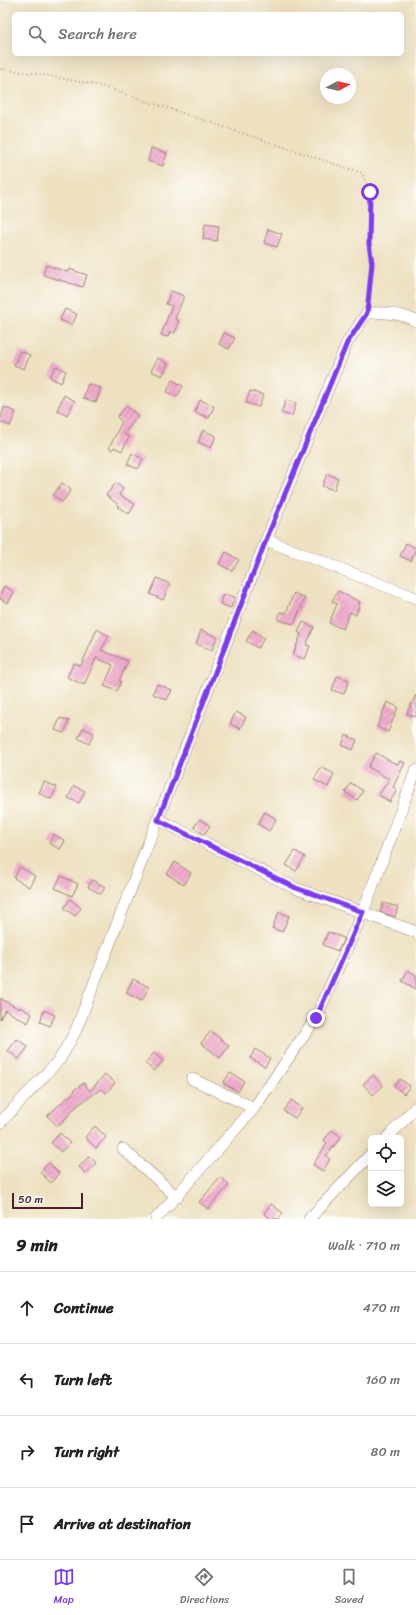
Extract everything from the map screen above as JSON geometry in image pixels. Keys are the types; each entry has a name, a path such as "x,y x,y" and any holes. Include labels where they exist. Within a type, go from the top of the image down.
{"street":[{"path":"0,1122 60,1059 76,1030 266,540 347,343 367,313 386,312 405,316 416,321"},
{"path":"266,540 416,598"},
{"path":"156,1219 254,1108 316,1018 363,912 416,770"},
{"path":"158,820 296,888 416,932"},
{"path":"192,1079 254,1108"},
{"path":"390,1135 416,1107"},
{"path":"123,1149 177,1197"},
{"path":"313,1218 368,1157"}],"path":[{"path":"0,69 39,74 101,86 362,173 370,192 369,244 372,263 367,313"}],"building":[{"path":"151,148 167,153 163,166 148,161"},
{"path":"205,224 219,226 217,241 203,239"},
{"path":"268,229 282,234 277,247 264,243"},
{"path":"46,265 68,272 69,269 87,275 83,287 43,275"},
{"path":"171,291 184,296 175,319 179,321 175,333 170,331 168,337 161,335 172,306 166,304"},
{"path":"65,309 77,314 72,325 60,320"},
{"path":"224,333 235,338 229,349 219,344"},
{"path":"20,351 30,355 24,369 14,365"},
{"path":"158,358 168,364 162,376 151,371"},
{"path":"56,366 66,371 61,383 50,377"},
{"path":"172,380 183,386 177,397 167,392"},
{"path":"88,384 101,388 96,402 83,398"},
{"path":"250,391 263,395 259,407 246,403"},
{"path":"64,395 75,401 67,415 57,410"},
{"path":"200,400 214,406 209,418 195,412"},
{"path":"286,400 296,403 292,416 281,413"},
{"path":"126,406 138,416 124,434 129,437 122,451 114,447 112,450 109,448 122,422 117,417"},
{"path":"4,407 16,412 10,426 0,422"},
{"path":"203,430 216,436 211,448 198,442"},
{"path":"132,453 143,459 138,469 127,464"},
{"path":"327,474 338,478 334,490 322,486"},
{"path":"62,483 71,490 62,502 53,495"},
{"path":"116,483 123,489 119,495 135,504 129,514 118,507 119,505 106,495"},
{"path":"406,543 416,548 411,561 400,556"},
{"path":"226,552 239,560 232,571 219,564"},
{"path":"157,578 170,584 163,600 150,594"},
{"path":"4,586 14,592 8,603 0,599"},
{"path":"338,591 360,602 356,615 350,612 343,629 329,623 337,604 332,601"},
{"path":"294,593 305,598 294,624 278,620 280,612 286,613"},
{"path":"223,594 235,597 231,608 220,604"},
{"path":"303,622 314,627 306,645 310,646 305,659 293,655 301,634 298,632"},
{"path":"97,629 109,636 101,650 128,661 119,681 121,682 117,691 104,686 113,665 96,658 84,685 67,677 74,663 81,666"},
{"path":"201,630 217,637 212,650 196,644"},
{"path":"253,630 264,638 258,648 246,641"},
{"path":"337,676 349,680 344,694 332,690"},
{"path":"157,684 172,690 167,700 153,694"},
{"path":"416,695 416,717 407,713"},
{"path":"387,702 398,707 388,732 377,727"},
{"path":"236,712 246,717 240,729 230,724"},
{"path":"60,718 69,721 64,733 55,730"},
{"path":"83,728 94,733 89,744 78,738"},
{"path":"346,735 357,740 353,750 342,745"},
{"path":"376,753 392,762 398,764 400,761 405,763 393,787 397,790 390,802 379,795 389,779 368,767"},
{"path":"321,767 334,774 328,787 314,780"},
{"path":"44,782 57,787 51,799 39,793"},
{"path":"351,783 363,791 357,800 345,792"},
{"path":"74,786 85,791 79,803 68,798"},
{"path":"265,812 276,819 269,831 258,824"},
{"path":"200,819 210,826 204,834 194,827"},
{"path":"54,834 65,841 60,849 49,843"},
{"path":"295,851 305,857 296,871 286,865"},
{"path":"175,862 191,873 184,885 167,874"},
{"path":"20,867 35,876 29,887 14,878"},
{"path":"61,876 78,884 72,896 55,888"},
{"path":"92,880 105,887 101,894 88,887"},
{"path":"70,899 81,908 75,916 64,908"},
{"path":"383,903 398,907 395,917 380,912"},
{"path":"279,912 289,916 282,932 272,928"},
{"path":"328,932 344,938 338,951 323,945"},
{"path":"408,970 416,975 416,989 402,981"},
{"path":"133,979 149,987 142,1001 126,993"},
{"path":"0,998 19,1009 20,1007 32,1014 28,1023 5,1010 0,1019"},
{"path":"44,1010 55,1015 50,1026 40,1022"},
{"path":"211,1031 229,1046 220,1058 201,1043"},
{"path":"17,1039 28,1047 19,1059 8,1051"},
{"path":"255,1049 270,1058 265,1067 250,1058"},
{"path":"154,1053 163,1061 154,1071 145,1063"},
{"path":"230,1073 244,1081 238,1092 223,1083"},
{"path":"105,1074 115,1083 106,1093 101,1089 77,1106 58,1126 47,1116 75,1091 74,1090 84,1083 90,1091"},
{"path":"373,1075 383,1086 373,1095 363,1084"},
{"path":"400,1079 410,1086 404,1094 394,1086"},
{"path":"291,1100 302,1108 295,1118 284,1111"},
{"path":"95,1126 106,1137 96,1148 85,1137"},
{"path":"332,1130 341,1137 326,1156 330,1159 323,1171 313,1165 327,1143 324,1140"},
{"path":"60,1133 70,1143 61,1152 51,1143"},
{"path":"89,1156 96,1163 86,1174 79,1167"},
{"path":"49,1163 59,1173 51,1183 40,1172"},
{"path":"221,1177 229,1185 208,1209 199,1202"},
{"path":"271,1204 283,1213 279,1219 271,1219 264,1213"}],"route":[{"path":"316,1018 363,912 296,888 158,820 266,540 347,343 367,313 372,263 369,244 370,192"}]}
